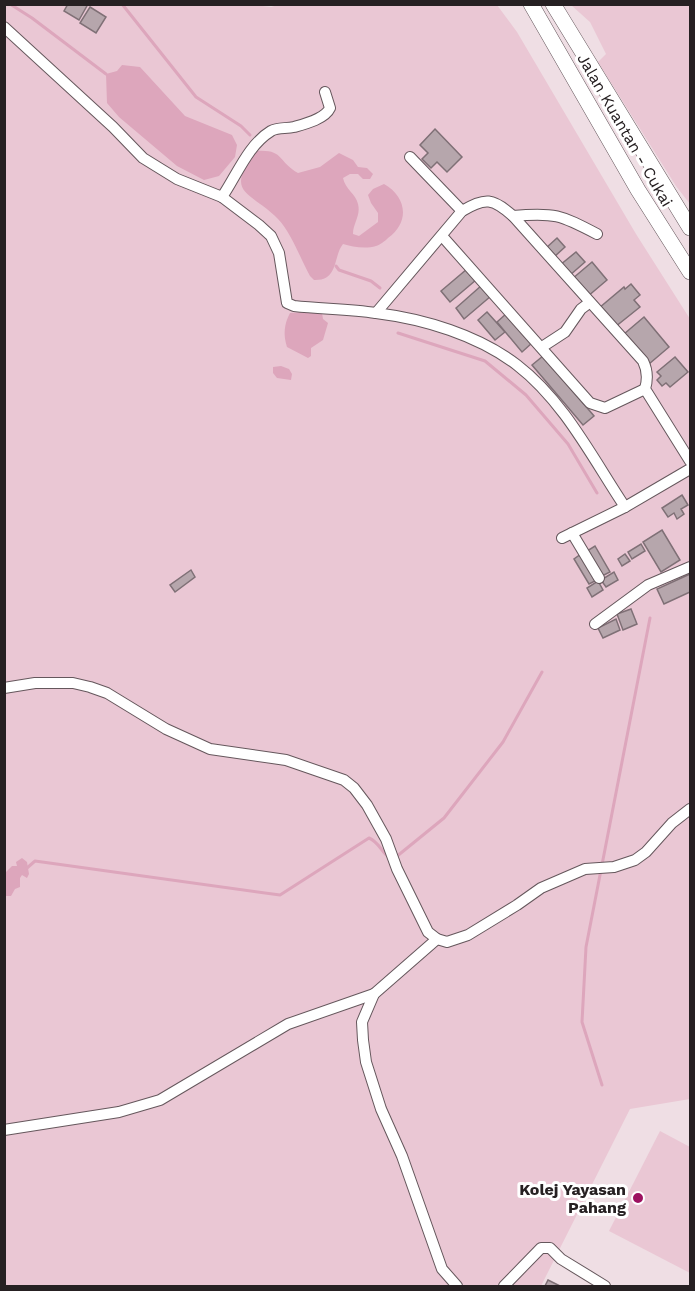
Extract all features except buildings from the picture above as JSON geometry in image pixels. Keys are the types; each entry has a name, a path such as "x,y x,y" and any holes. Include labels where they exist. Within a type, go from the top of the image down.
{"highway":[{"name":"Jalan Kuantan - Cukai","path":"531,4 638,190 690,272"},
{"name":"Jalan Kuantan - Cukai","path":"553,4 690,228"}],"street":[{"path":"4,27 113,127 143,158 177,179 222,197 271,236 279,254 287,303 408,319 459,333 490,347 518,366 563,415 625,507"},
{"path":"222,197 246,157 260,139 274,129 294,127 323,117 328,112 330,108 325,92"},
{"path":"410,157 462,211"},
{"path":"376,313 462,211 481,201 496,203 513,216 643,361 647,370 645,389 690,461"},
{"path":"513,216 533,214 561,216 597,234"},
{"path":"442,236 590,403 604,408 612,406 645,389"},
{"path":"542,347 565,332 581,309 589,303"},
{"path":"599,578 567,536 625,507 690,469"},
{"path":"595,624 648,585 690,567"},
{"path":"4,688 35,683 73,683 90,687 107,693 166,729 210,749 286,760 344,780 354,788 367,805 386,840 397,869 428,932 437,939 447,942 468,935 541,888 585,869 614,867 635,860 646,852 672,823 690,809"},
{"path":"4,1130 119,1112 160,1100 288,1024 374,994 437,939"},
{"path":"374,994 362,1022 366,1062 381,1109 402,1156 442,1269 457,1287"},
{"path":"504,1287 542,1248 550,1248 561,1259 605,1287"}],"shaded area":[{"path":"246,4 271,7 281,4 497,5 517,32 636,234 690,319 690,1099 630,1109 541,1286 5,1286 5,5"},
{"path":"571,5 690,5 690,204 676,186 598,62 606,54 590,22"},
{"path":"122,65 140,67 185,116 232,135 237,145 235,157 219,176 204,180 177,166 119,117 107,103 106,74 117,71"},
{"path":"256,151 276,154 298,173 320,167 339,153 353,160 358,167 367,168 373,174 370,179 363,179 358,174 350,174 343,178 358,204 353,234 359,236 378,222 378,213 368,195 373,189 384,184 392,189 401,203 403,210 400,225 384,242 372,247 343,244 332,272 322,279 314,280 283,225 250,197 241,184 246,165"},
{"path":"290,313 322,313 323,319 328,323 323,340 311,348 311,356 308,358 287,347 285,325"},
{"path":"281,366 289,369 292,374 291,380 277,378 273,373 273,367"},
{"path":"22,858 27,862 29,874 27,878 22,875 20,887 15,889 11,896 6,896 5,900 6,872 12,866 17,866 16,862"},
{"path":"660,1131 690,1147 690,1273 609,1231"}],"waterway":[{"path":"10,4 106,74"},
{"path":"122,4 196,97 241,126 250,135"},
{"path":"336,266 339,270 371,281 380,288"},
{"path":"398,333 485,361 526,395 568,444 597,493"},
{"path":"602,1085 582,1022 586,947 650,618"},
{"path":"396,857 444,818 503,742 542,672"},
{"path":"27,868 35,861 280,895 369,838 390,858"}],"place":[{"name":"Kolej Yayasan Pahang","path":"638,1198"}]}
